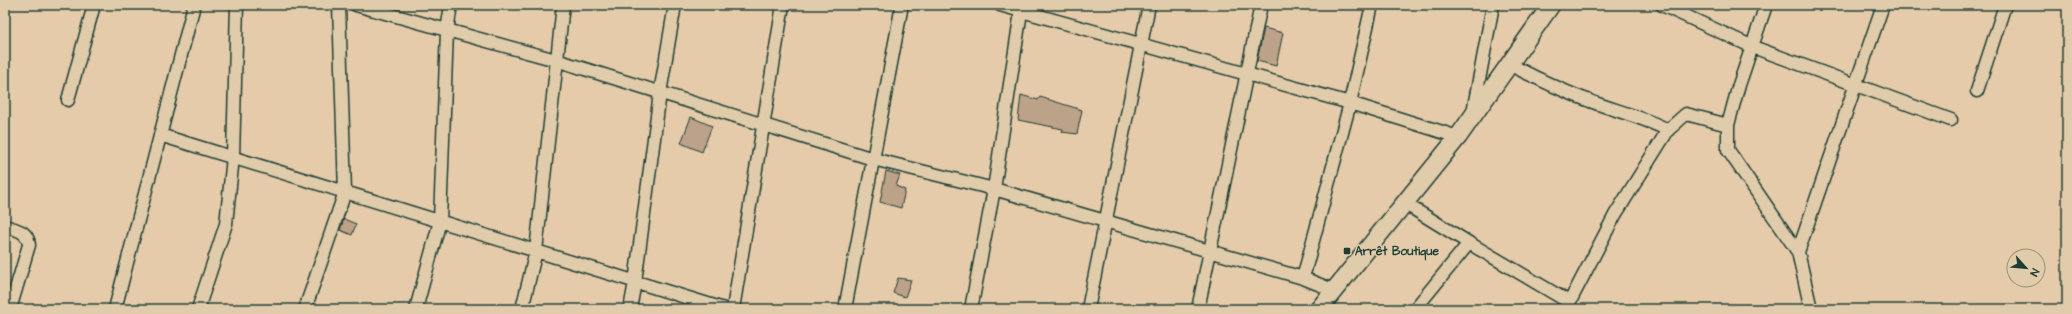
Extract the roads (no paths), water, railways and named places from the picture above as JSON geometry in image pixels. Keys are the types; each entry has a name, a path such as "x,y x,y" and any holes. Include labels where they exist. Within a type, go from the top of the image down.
{"main road":[{"path":"1319,309 1458,137 1551,5"}],"street":[{"path":"68,100 94,5"},
{"path":"115,309 194,5"},
{"path":"198,309 226,224 233,157 237,5"},
{"path":"305,309 345,192 339,5"},
{"path":"356,5 556,60 873,159 994,189 1303,278 1334,290"},
{"path":"416,309 440,221 447,31 451,5"},
{"path":"522,309 536,251 563,5"},
{"path":"630,309 635,282 660,92 675,5"},
{"path":"733,309 783,5"},
{"path":"845,309 902,5"},
{"path":"1000,5 1022,8 1247,75 1350,103 1458,137"},
{"path":"1088,309 1149,5"},
{"path":"1198,309 1261,5"},
{"path":"1303,278 1350,103 1372,5"},
{"path":"1472,116 1492,5"},
{"path":"1662,5 1753,47 1950,120"},
{"path":"1766,5 1738,88 1728,125 1728,150 1798,252 1811,309"},
{"path":"1798,252 1883,5"},
{"path":"1977,91 2006,5"},
{"path":"971,309 994,189 1022,8"},
{"path":"1509,64 1549,85 1591,102 1655,123 1668,130"},
{"path":"1404,203 1567,306 1615,215 1668,130 1686,114 1728,125"},
{"path":"160,135 724,309"},
{"path":"5,226 23,233 28,238 28,246 10,309"},
{"path":"1415,309 1469,243"}],"place":[{"name":"Arrêt Boutique","path":"1347,251"}]}
